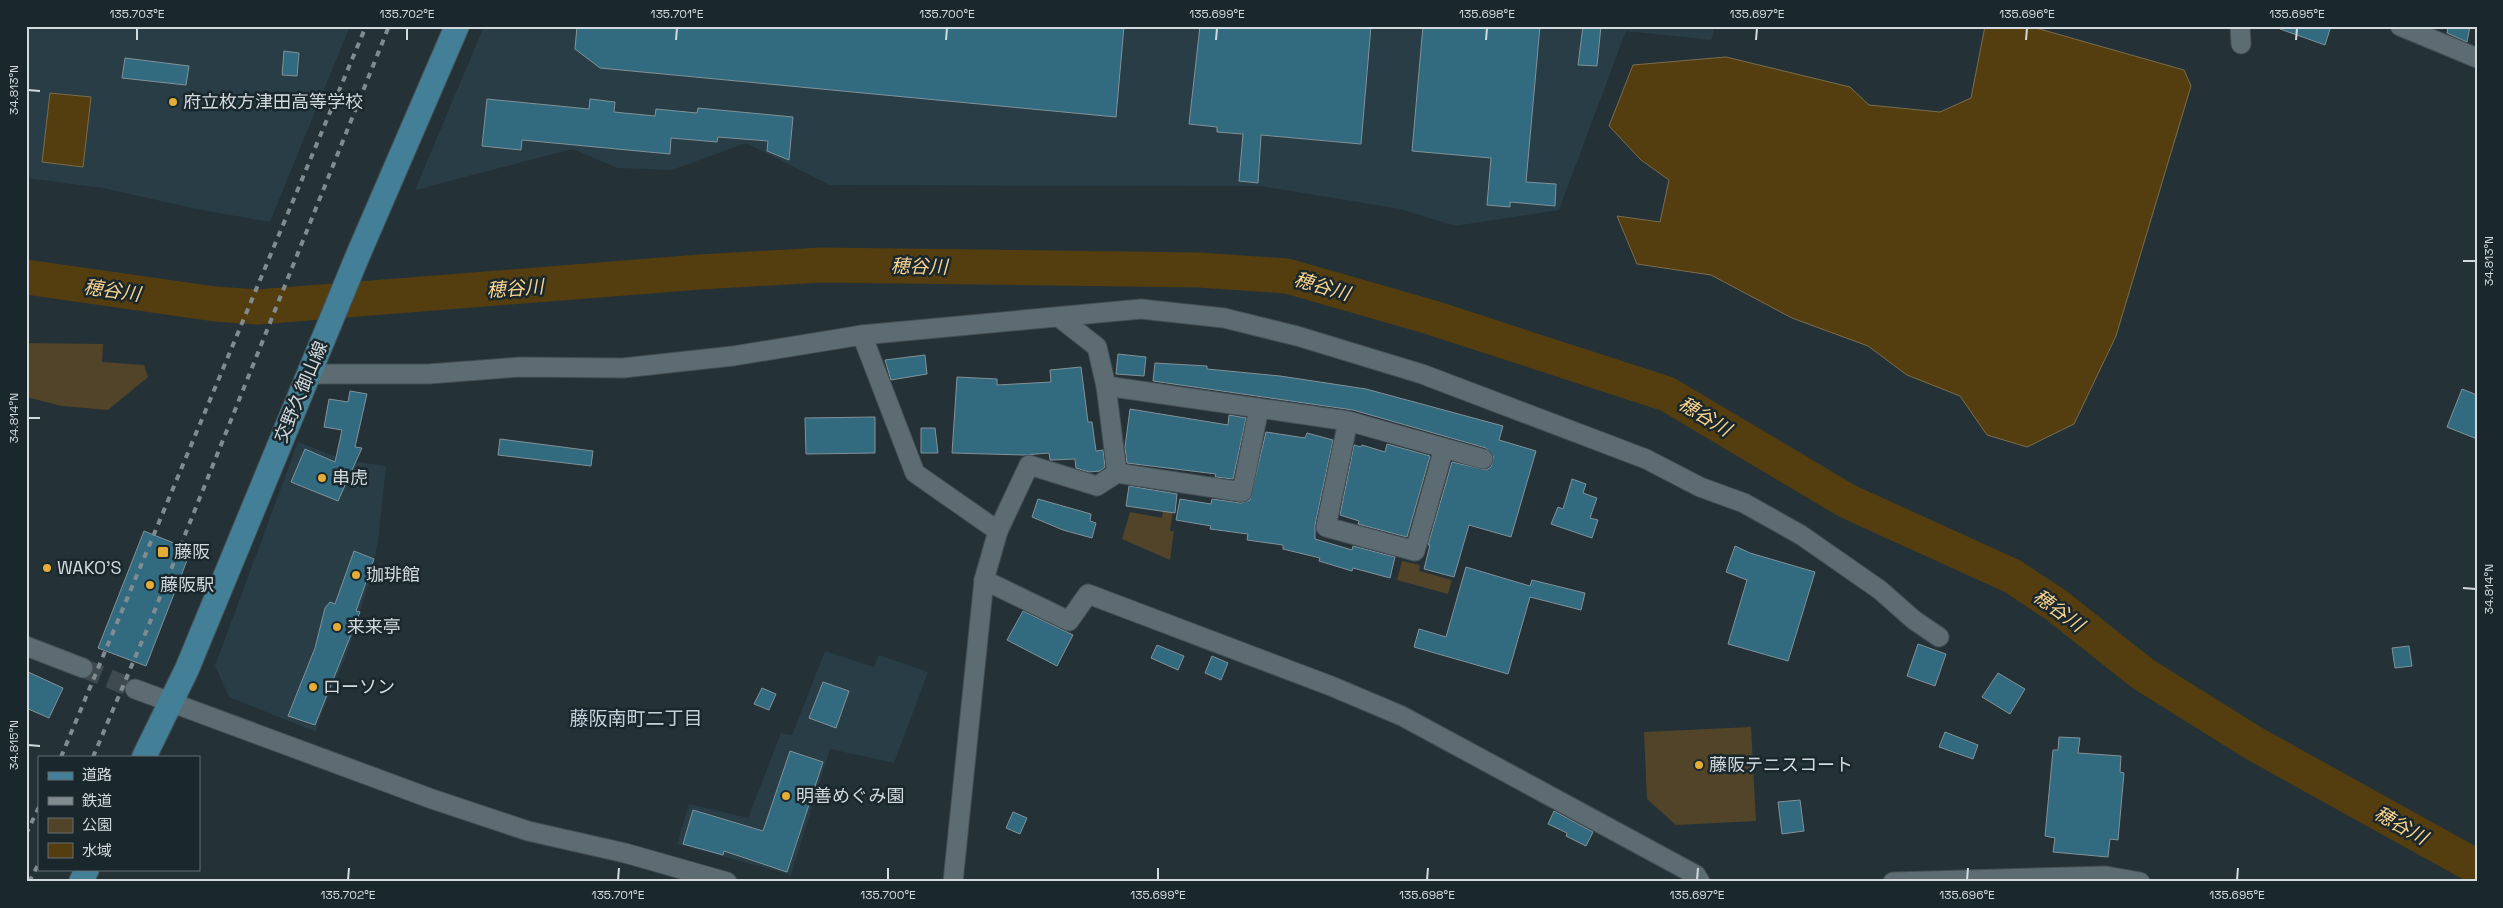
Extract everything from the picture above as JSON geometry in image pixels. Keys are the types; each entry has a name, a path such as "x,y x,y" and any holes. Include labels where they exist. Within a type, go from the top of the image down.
{"main road":[{"name":"交野久御山線","path":"145,756 172,702 358,255 457,26"},
{"path":"81,882 87,870"}],"street":[{"path":"2404,27 2477,58"},
{"path":"308,374 428,374 520,367 623,368 734,356 862,335 1141,309 1224,318 1296,336 1422,374 1646,459 1700,487 1744,503 1826,551 1880,590 1914,620 1939,637"},
{"path":"1060,318 1097,347 1106,386 1117,474"},
{"path":"862,335 915,473 998,531"},
{"path":"1106,386 1348,421 1483,460"},
{"path":"953,882 984,580 998,531 1029,465 1097,486 1117,474 1242,492 1259,408"},
{"path":"1348,421 1326,527 1415,551 1444,448"},
{"path":"984,580 1069,621 1088,594 1331,686 1402,716 1696,875 1700,882"},
{"path":"26,646 83,668"},
{"path":"135,688 432,799 528,831 625,853 727,882"},
{"path":"1893,882 2106,876 2140,882"}],"shaded area":[{"name":"府立枚方津田高等学校","path":"26,26 350,26 270,222 196,209 103,188 26,178"},
{"path":"484,26 1715,26 1711,40 1626,31 1559,210 1455,226 1400,209 1261,186 830,185 746,143 672,170 617,168 573,149 415,190"},
{"path":"298,442 345,460 386,466 378,543 368,586 347,654 319,720 316,732 229,697 215,666"},
{"path":"825,651 874,667 879,655 928,672 894,763 830,749 791,875 677,844 689,804 748,818 781,733 792,735"}],"green space":[{"path":"26,343 103,344 102,362 144,365 148,377 108,410 62,406 26,397"},
{"path":"1165,495 1175,497 1170,531 1174,531 1170,560 1122,539 1130,512 1162,518"},
{"path":"1402,561 1420,565 1419,571 1452,580 1448,594 1397,580"},
{"name":"藤阪テニスコート","path":"1751,727 1756,821 1676,825 1647,799 1644,732"}],"water":[{"path":"1985,26 2029,26 2184,70 2191,86 2116,336 2074,424 2027,447 1987,435 1960,396 1907,375 1868,346 1792,318 1711,275 1637,264 1617,216 1660,222 1669,180 1641,160 1609,126 1633,65 1726,57 1850,87 1869,105 1940,112 1971,98"},
{"path":"50,93 91,97 83,167 42,162"}],"building":[{"path":"577,26 1124,26 1116,117 600,68 575,49"},
{"path":"1200,26 1371,26 1361,144 1261,135 1258,183 1239,181 1243,134 1217,132 1217,127 1189,124"},
{"path":"1423,26 1540,26 1526,182 1556,184 1555,206 1510,202 1510,207 1487,205 1491,158 1412,151"},
{"path":"1583,26 1601,26 1597,66 1578,65"},
{"path":"2280,26 2331,26 2325,45 2280,29"},
{"path":"2448,26 2470,26 2467,42 2447,33"},
{"path":"284,51 299,53 297,76 282,75"},
{"path":"125,58 189,66 186,85 122,78"},
{"path":"487,99 589,109 590,99 615,102 614,112 655,116 656,109 697,113 698,108 793,117 789,160 767,151 768,141 718,137 717,142 671,138 670,154 522,140 521,150 482,146"},
{"path":"1118,354 1146,357 1144,376 1116,374"},
{"path":"925,355 927,374 891,380 885,360"},
{"path":"1155,363 1207,366 1207,369 1280,376 1366,389 1503,426 1499,440 1536,451 1511,537 1469,525 1454,577 1424,569 1430,545 1428,545 1452,462 1486,470 1491,467 1494,457 1486,448 1353,410 1153,381"},
{"path":"1081,367 1088,422 1092,422 1096,451 1103,450 1105,467 1100,471 1089,472 1076,468 1075,459 1050,460 1049,453 1024,455 952,453 957,377 997,379 997,385 1051,382 1050,370"},
{"path":"2462,389 2477,395 2477,439 2447,427"},
{"path":"350,391 367,394 355,447 362,448 338,501 291,482 305,449 335,462 342,430 324,427 329,399 348,402"},
{"path":"1130,409 1228,425 1229,415 1246,418 1233,479 1215,477 1216,474 1127,463 1125,447"},
{"path":"875,417 875,453 806,454 805,418"},
{"path":"921,428 935,428 938,453 921,453"},
{"path":"1266,432 1305,438 1307,433 1333,440 1315,525 1315,539 1352,550 1353,546 1395,557 1390,578 1353,568 1352,571 1319,561 1320,558 1283,549 1283,545 1247,540 1248,534 1210,529 1211,526 1176,520 1180,499 1211,504 1212,499 1241,503 1250,500"},
{"path":"500,439 593,451 591,466 498,455"},
{"path":"1387,444 1430,456 1407,537 1358,524 1359,521 1340,515 1354,445 1361,447 1362,445 1385,452"},
{"path":"1572,479 1586,484 1583,493 1597,498 1590,518 1598,520 1592,538 1551,524 1558,507 1563,509"},
{"path":"1129,486 1177,494 1175,513 1126,506"},
{"path":"1038,499 1091,514 1090,521 1096,523 1092,538 1063,530 1032,517"},
{"name":"藤阪駅","path":"144,531 191,550 146,666 98,648"},
{"path":"1735,546 1750,553 1815,572 1788,661 1728,644 1747,580 1726,572"},
{"path":"354,551 374,559 356,611 360,612 315,725 288,716 315,648 325,608 330,602 335,604"},
{"path":"1466,567 1530,586 1532,580 1585,593 1581,610 1530,597 1508,674 1414,647 1419,629 1446,637"},
{"path":"1023,611 1073,635 1057,666 1007,640"},
{"path":"1918,644 1946,654 1935,686 1907,676"},
{"path":"1157,645 1184,656 1178,670 1151,658"},
{"path":"2409,646 2412,666 2395,668 2392,648"},
{"path":"1212,656 1228,663 1221,680 1205,673"},
{"path":"26,671 63,688 49,718 26,708"},
{"path":"1998,673 2025,689 2010,714 1982,697"},
{"path":"823,682 849,691 836,728 809,718"},
{"path":"762,688 776,694 769,710 754,704"},
{"path":"1945,732 1978,745 1973,759 1939,747"},
{"path":"2059,737 2080,738 2078,753 2121,756 2120,772 2124,773 2118,840 2110,839 2108,857 2053,852 2055,838 2045,836 2053,750 2058,750"},
{"path":"790,751 823,762 787,872 724,851 723,855 683,844 693,810 763,831"},
{"path":"1800,800 1804,831 1782,834 1778,802"},
{"path":"1554,811 1593,832 1586,846 1566,836 1567,833 1548,824"},
{"path":"1013,812 1027,818 1020,834 1006,828"}],"waterway":[{"name":"穂谷川","path":"26,277 215,304 258,307 700,272 821,265 1199,270 1287,276 1430,317 1667,394 1847,501 2012,576 2056,605 2143,674 2255,744 2477,867"}],"tunnel":[{"path":"83,668 135,689"}],"railway":[{"path":"61,756 366,26"},
{"path":"93,756 148,627 389,26"},
{"path":"26,834 38,809"},
{"path":"29,882 38,865"}],"place":[{"name":"府立枚方津田高等学校","path":"173,102"},
{"name":"串虎","path":"322,478"},
{"name":"藤阪","path":"163,552"},
{"name":"WAKO'S","path":"47,568"},
{"name":"珈琲館","path":"356,575"},
{"name":"藤阪駅","path":"150,585"},
{"name":"来来亭","path":"337,627"},
{"name":"ローソン","path":"313,687"},
{"name":"藤阪テニスコート","path":"1699,765"},
{"name":"明善めぐみ園","path":"786,796"}],"district":[{"name":"藤阪南町二丁目","path":"636,718"}]}
